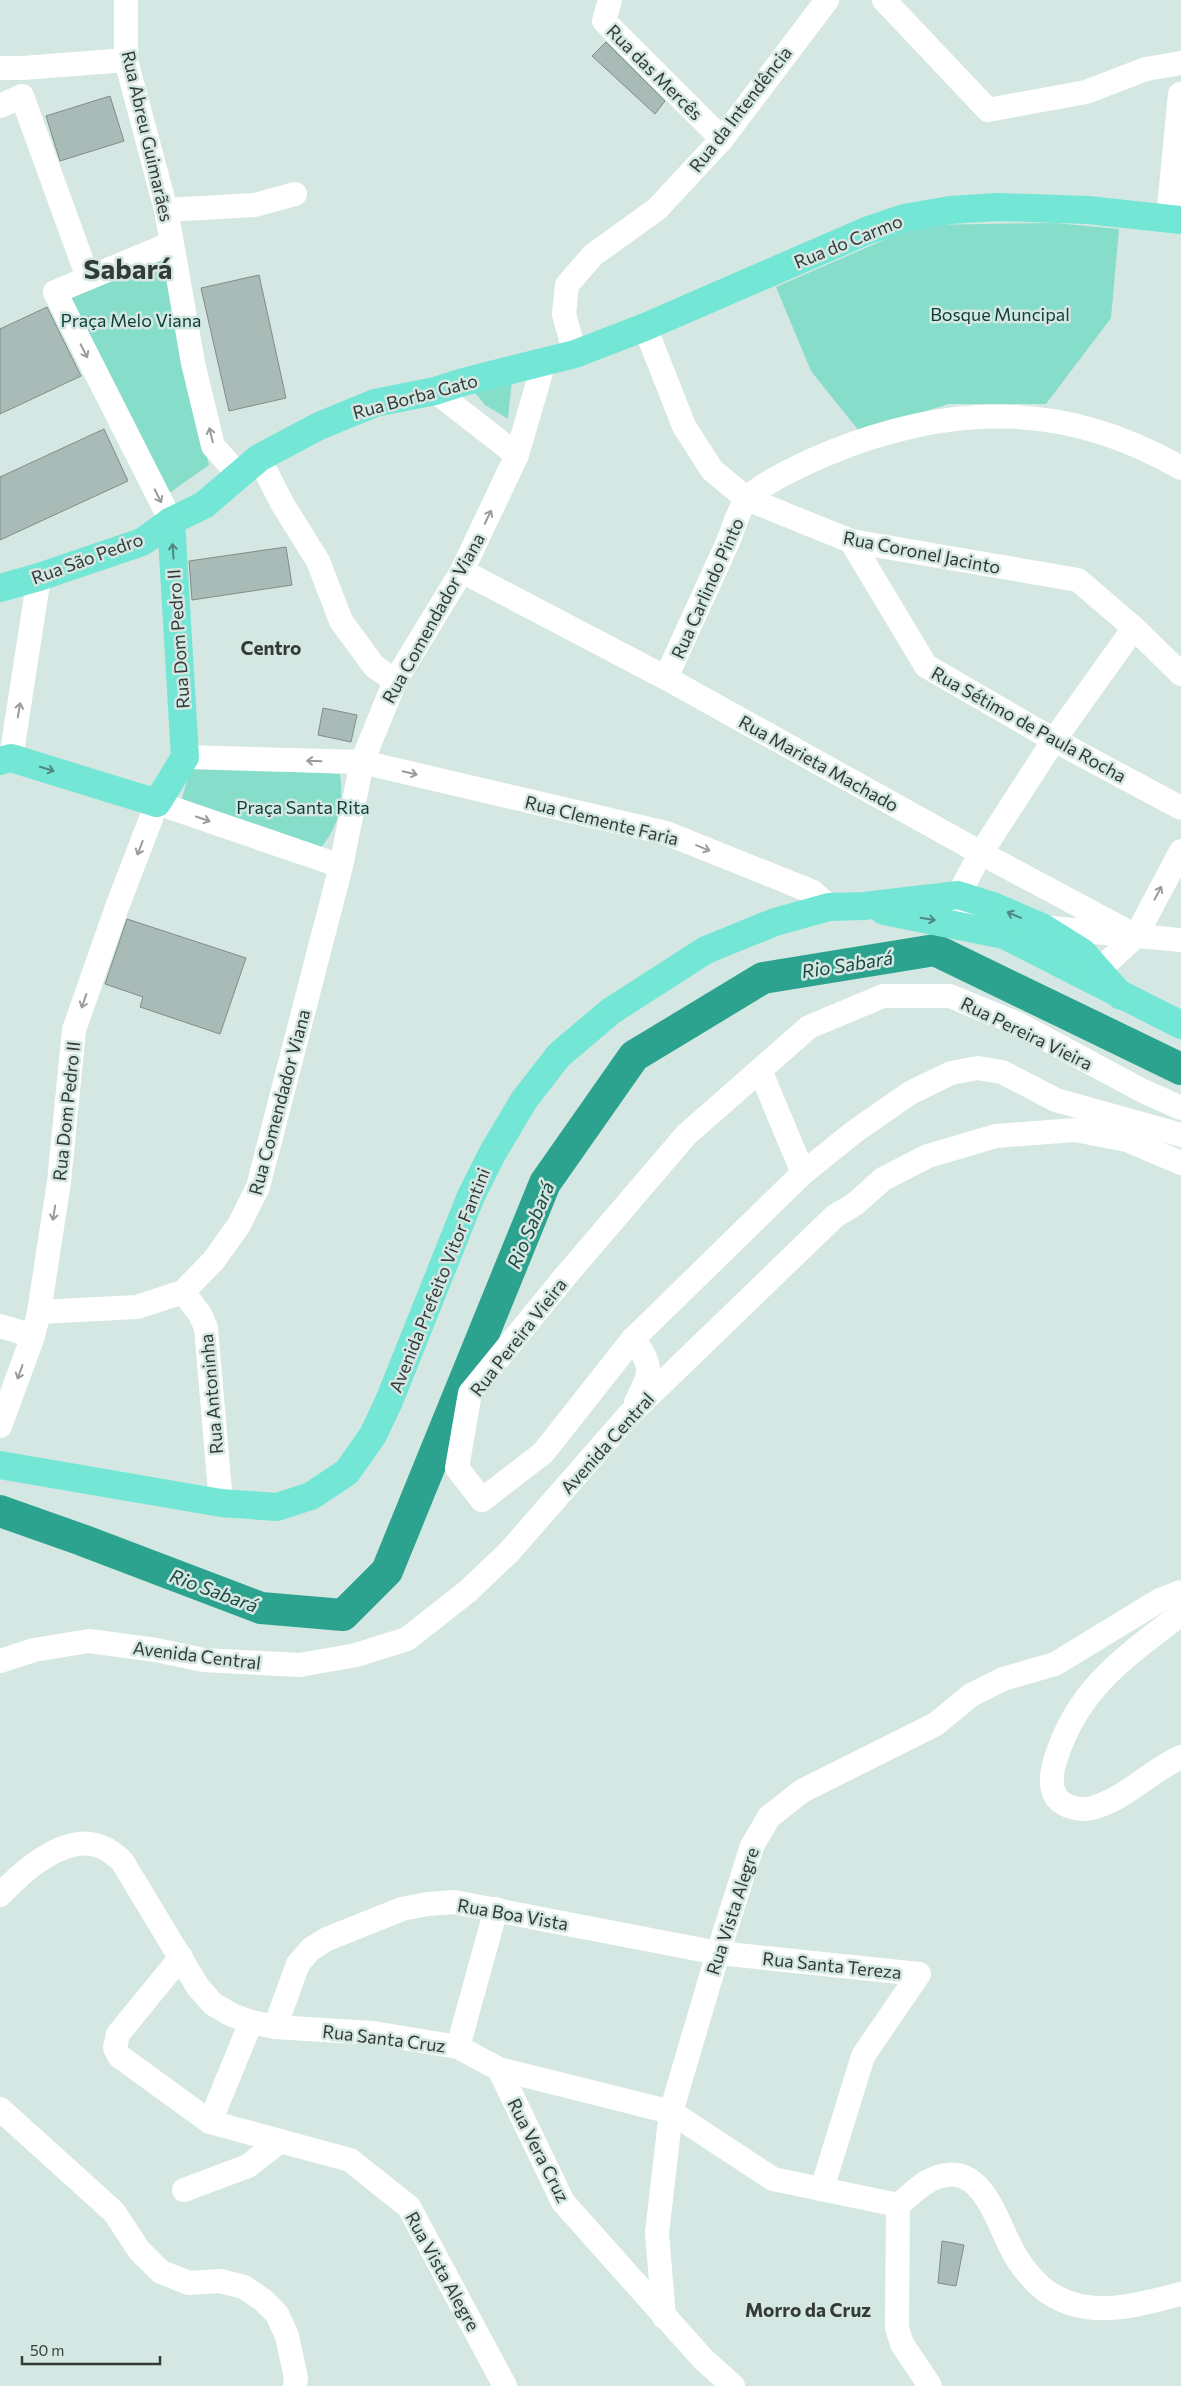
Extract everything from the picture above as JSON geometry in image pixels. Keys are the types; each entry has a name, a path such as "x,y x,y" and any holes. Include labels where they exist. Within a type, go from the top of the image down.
{"main road":[{"name":"Rua do Carmo","path":"575,354 645,328 866,231 904,218 950,210 998,207 1088,210 1174,219"},
{"name":"Rua Borba Gato","path":"238,474 259,458 319,426 375,403 435,391 463,382 575,354"},
{"path":"171,521 204,505 238,474"},
{"name":"Rua São Pedro","path":"0,588 39,577 142,542 171,521"},
{"name":"Rua Dom Pedro II","path":"171,521 186,757"},
{"path":"6,760 157,803 186,757"},
{"name":"Avenida Prefeito Vitor Fantini","path":"0,1465 220,1503 277,1507 311,1496 347,1472 374,1435 389,1402 470,1196 524,1100 560,1056 611,1011 706,950 775,922 830,907 864,906 958,895 994,906 1042,927 1082,952 1091,972"},
{"name":"Avenida Prefeito Vitor Fantini","path":"864,906 1004,935 1091,972 1121,996 1181,1025"}],"street":[{"name":"Rua Abreu Guimarães","path":"126,0 126,60 166,210 172,243"},
{"name":"Rua das Mercês","path":"610,0 604,21 722,139"},
{"name":"Rua da Intendência","path":"575,354 564,314 567,285 593,255 657,209 722,139 827,0"},
{"path":"884,0 988,110 1086,92 1146,69 1181,63"},
{"path":"0,68 126,60"},
{"path":"1174,219 1180,94"},
{"path":"0,106 22,96 88,278"},
{"path":"166,210 255,205 295,194"},
{"path":"171,521 55,292 172,243 193,363 213,446 238,474"},
{"name":"Rua Coronel Jacinto","path":"645,328 684,426 712,470 747,499 851,541 1078,580 1134,628 1181,674"},
{"name":"Rua Comendador Viana","path":"362,762 395,681 462,571 517,455 544,362"},
{"path":"435,391 517,455"},
{"path":"747,499 776,479 813,460 856,442 914,424 958,418 1014,416 1069,423 1115,436 1181,468"},
{"path":"259,458 283,505 318,560 341,621 374,666 395,681"},
{"name":"Rua Carlindo Pinto","path":"666,678 747,499"},
{"name":"Rua Sétimo de Paula Rocha","path":"851,541 926,666 1054,740 1181,808"},
{"name":"Rua Marieta Machado","path":"462,571 666,678 981,853 1136,936 1181,940"},
{"path":"6,760 39,577"},
{"path":"971,928 960,908 958,895 981,853 1054,740 1134,628"},
{"path":"157,803 341,866 362,762 186,757"},
{"name":"Rua Clemente Faria","path":"362,762 666,834 813,892 830,907"},
{"name":"Rua Dom Pedro II","path":"0,1426 33,1336 38,1312 59,1182 74,1030 117,907 157,803"},
{"path":"1091,972 1136,936 1181,851"},
{"name":"Rua Comendador Viana","path":"38,1312 137,1306 182,1292 214,1260 239,1225 258,1188 341,866"},
{"path":"1042,927 1136,936"},
{"name":"Rua Pereira Vieira","path":"1181,1108 1018,1024 950,996 882,996 808,1027 686,1135 563,1278 470,1393 457,1468 482,1500 543,1453 633,1339 803,1173 854,1132 910,1093 951,1073 978,1068 1002,1072 1056,1100 1181,1135"},
{"path":"760,1070 803,1173"},
{"name":"Avenida Central","path":"0,1661 34,1650 89,1641 156,1650 203,1660 300,1665 356,1655 407,1639 468,1591 509,1552 628,1416 835,1216 855,1204 883,1179 928,1156 996,1136 1076,1130 1127,1140 1181,1163"},
{"name":"Rua Antoninha","path":"182,1292 200,1314 206,1328 220,1503"},
{"path":"0,1326 33,1336"},
{"path":"628,1416 648,1379 646,1357 633,1339"},
{"name":"Rua Vista Alegre","path":"664,2317 657,2233 671,2112 752,1846 769,1817 802,1791 936,1724 971,1695 1003,1679 1055,1664 1160,1600 1181,1592"},
{"path":"1181,1614 1124,1657 1086,1695 1064,1733 1054,1764 1052,1784 1057,1798 1073,1808 1090,1809 1116,1799 1170,1762 1181,1757"},
{"name":"Rua Santa Cruz","path":"0,1895 23,1871 47,1854 69,1847 88,1845 106,1849 122,1861 198,1987 213,2004 232,2015 251,2022 275,2027 373,2033 458,2048 499,2069 671,2112 773,2179 898,2205"},
{"name":"Rua Boa Vista","path":"275,2027 298,1964 311,1949 327,1939 402,1909 428,1904 454,1902 496,1909 718,1953"},
{"path":"458,2048 496,1909"},
{"name":"Rua Santa Tereza","path":"718,1953 919,1974 863,2056 822,2189"},
{"path":"181,1957 118,2034 115,2048 119,2056 210,2122 251,2022"},
{"name":"Rua Vera Cruz","path":"499,2069 562,2202 664,2317"},
{"path":"0,2109 114,2212 139,2250 161,2272 188,2283 220,2281 244,2287 263,2300 277,2314 287,2336 296,2378 295,2386"},
{"name":"Rua Vista Alegre","path":"210,2122 350,2160 409,2207 505,2386"},
{"path":"184,2190 248,2166 280,2141"},
{"path":"930,2386 902,2344 897,2328 898,2205 925,2183 942,2177 958,2176 975,2183 987,2198 1017,2259 1033,2280 1049,2293 1071,2304 1105,2310 1133,2307 1181,2294"},
{"path":"664,2317 703,2359 733,2386"}],"green space":[{"name":"Bosque Muncipal","path":"1055,223 1119,229 1111,318 1046,404 949,404 859,431 811,371 776,287 918,225"},
{"name":"Praça Melo Viana","path":"163,258 209,465 165,496 71,297"},
{"path":"512,379 508,419 485,405 471,388"},
{"name":"Praça Santa Rita","path":"191,766 340,774 341,796 335,824 319,850 182,799"}],"building":[{"path":"606,42 665,101 655,114 592,56"},
{"path":"110,96 124,141 60,161 46,116"},
{"path":"259,275 286,398 229,411 201,288"},
{"path":"47,307 81,376 0,414 0,329"},
{"path":"104,429 128,481 0,540 0,477"},
{"path":"286,547 292,585 192,600 189,561"},
{"path":"323,708 357,715 351,742 318,735"},
{"path":"127,919 246,958 220,1034 140,1007 143,997 105,984"},
{"path":"942,2241 964,2245 956,2286 938,2283"}],"waterway":[{"name":"Rio Sabará","path":"0,1511 261,1608 343,1615 387,1571 545,1183 634,1056 763,978 935,950 1181,1069"}],"district":[{"name":"Sabará","path":"128,268"},
{"name":"Centro","path":"271,647"},
{"name":"Morro da Cruz","path":"808,2309"}]}
